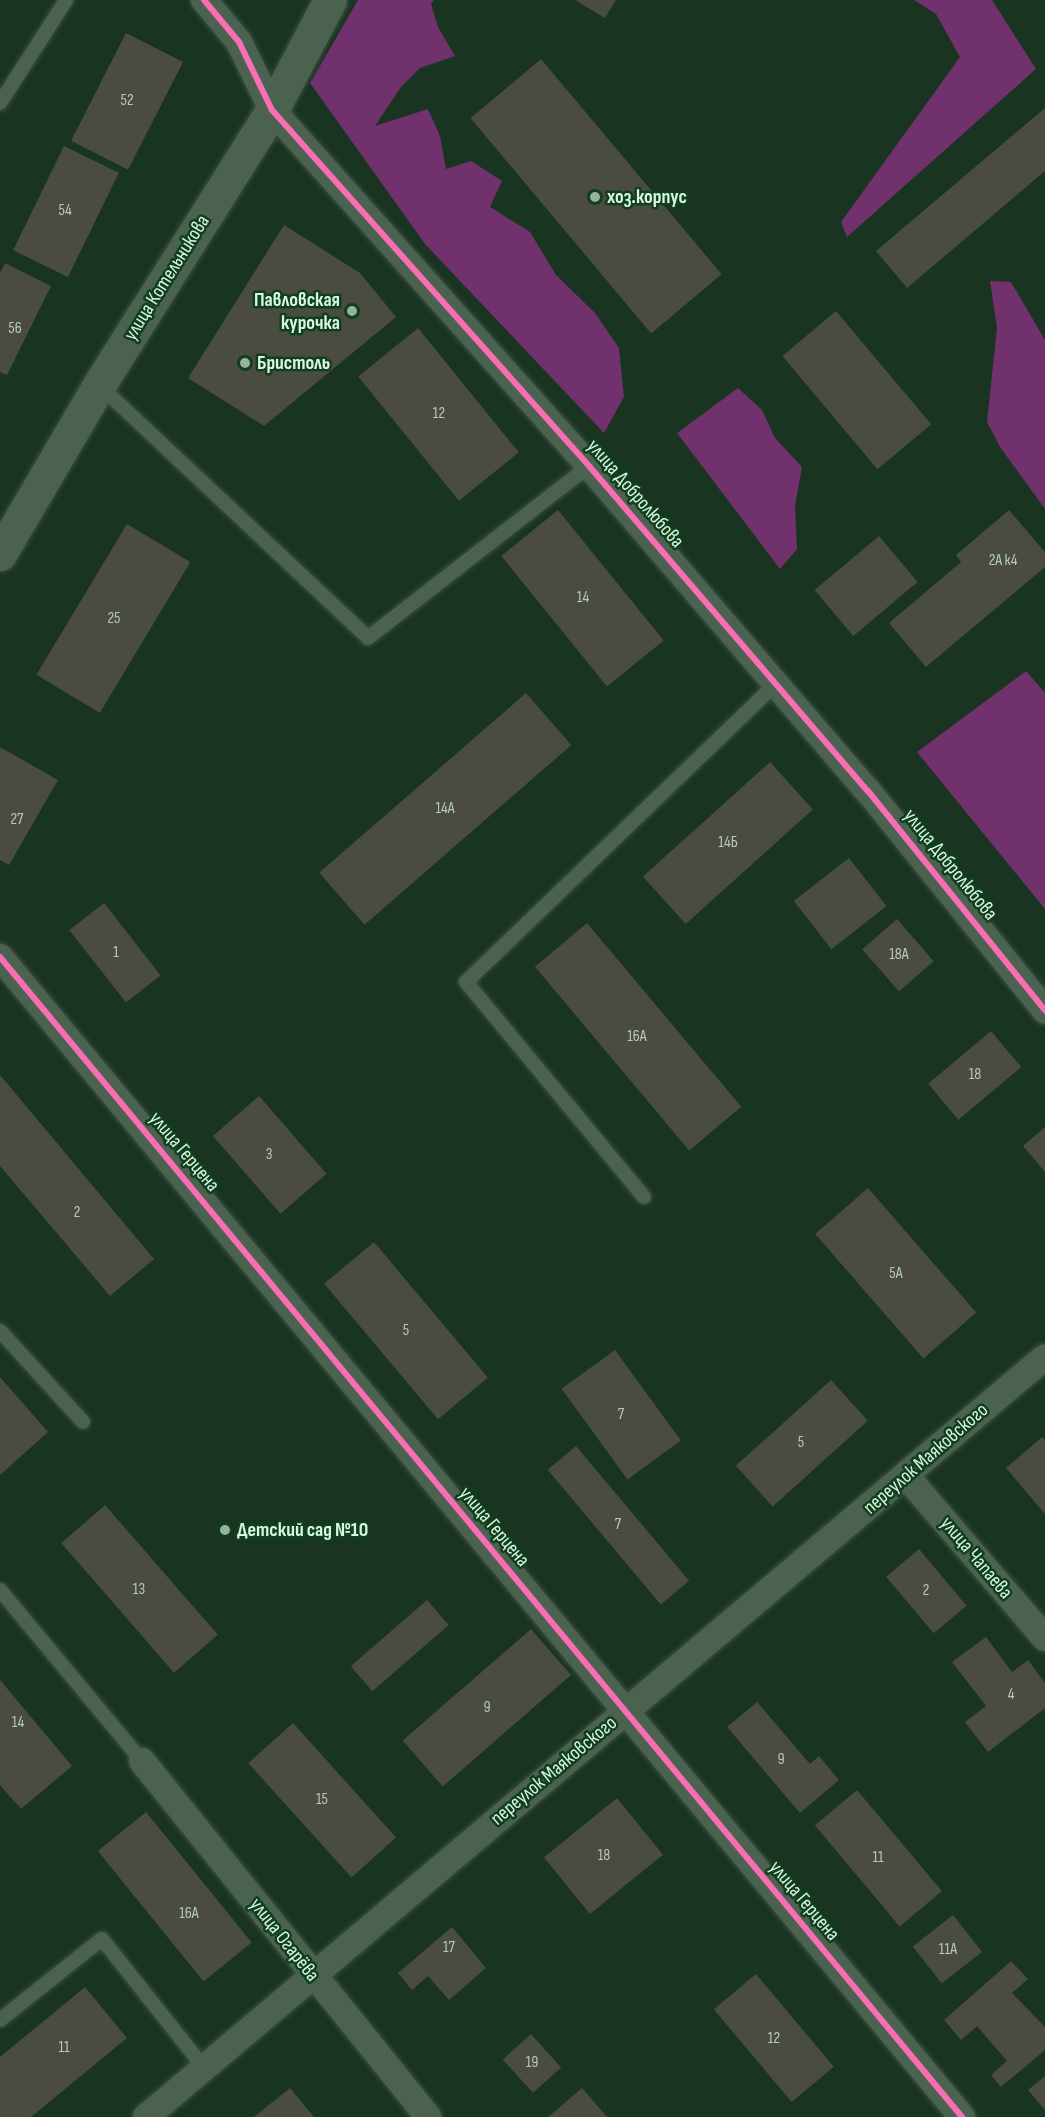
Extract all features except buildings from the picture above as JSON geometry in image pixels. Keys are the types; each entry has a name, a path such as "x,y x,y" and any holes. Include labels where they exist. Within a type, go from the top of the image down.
{"street":[{"name":"улица Добролюбова","path":"204,0 239,42 272,110 589,466 776,684 1045,1010"},
{"name":"улица Котельникова","path":"0,554 99,385 272,110 330,0"},
{"name":"улица Герцена","path":"0,957 962,2117"},
{"name":"переулок Маяковского","path":"146,2117 311,1975 907,1477 1045,1357"},
{"name":"улица Чапаева","path":"907,1477 1045,1638"},
{"name":"улица Огарёва","path":"142,1761 311,1975 428,2117"}],"lane":[{"path":"0,103 66,0"},
{"path":"99,385 368,638 589,466"},
{"path":"644,1197 466,982 776,684"},
{"path":"0,1331 83,1422"},
{"path":"0,1590 142,1761"},
{"path":"0,2020 102,1939 205,2068"}],"shaded area":[{"path":"358,0 434,0 431,4 438,27 455,56 420,68 401,87 375,126 428,109 440,136 446,169 471,161 502,181 490,207 530,232 556,275 595,313 619,348 624,397 604,433 425,244 310,83"},
{"path":"914,0 992,0 1036,69 847,237 841,222 960,57 936,14"},
{"path":"990,281 1011,282 1045,340 1045,509 1000,447 987,422 997,328"},
{"path":"738,388 762,410 775,438 802,467 795,506 797,549 780,569 677,433"},
{"path":"1026,671 1045,693 1045,909 917,752"}],"cycle path":[{"path":"204,0 239,42 272,110 589,466 868,791 1045,1010"},
{"path":"0,957 962,2117"}],"place":[{"name":"хоз.корпус","path":"595,197"},
{"name":"Павловская курочка","path":"352,311"},
{"name":"Бристоль","path":"245,363"},
{"name":"Детский сад №10","path":"225,1530"}]}
